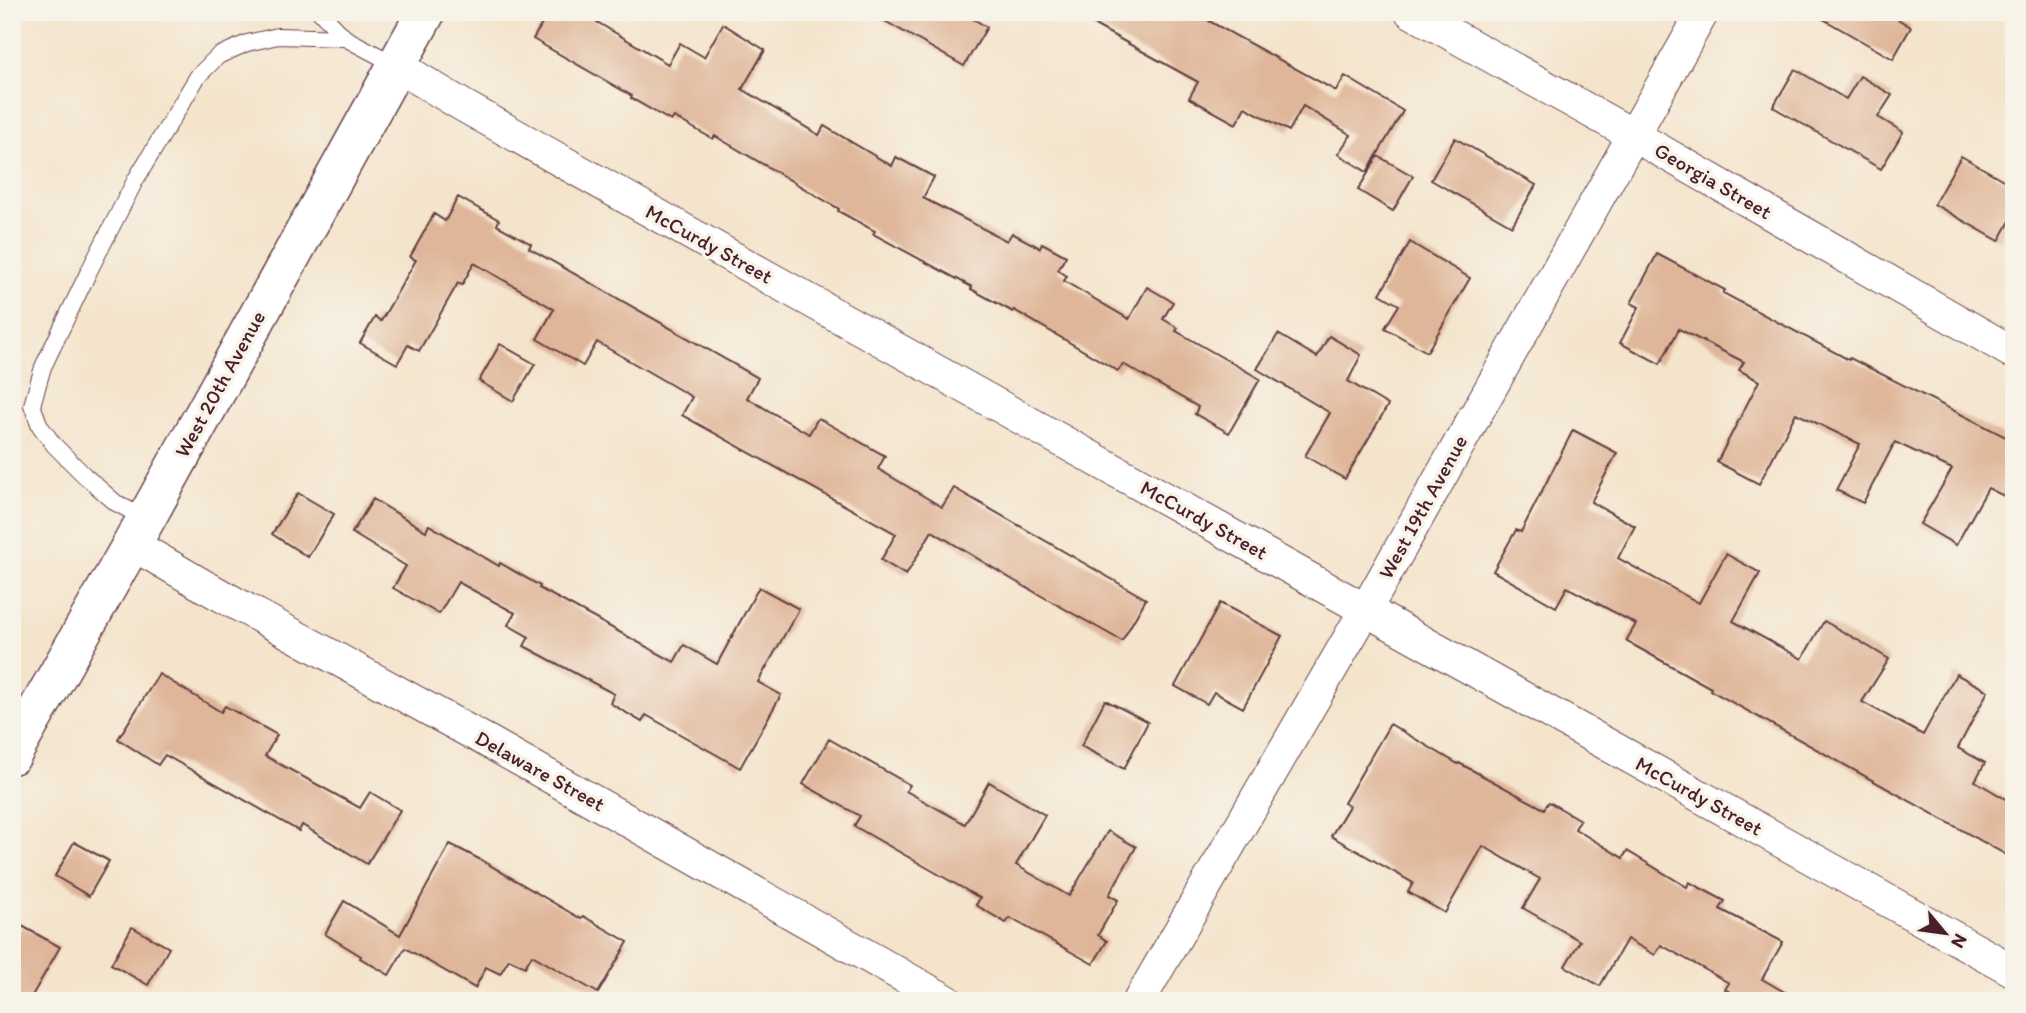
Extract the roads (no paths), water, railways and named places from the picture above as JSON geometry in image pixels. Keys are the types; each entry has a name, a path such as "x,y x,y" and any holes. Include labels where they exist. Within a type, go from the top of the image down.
{"main road":[{"name":"West 20th Avenue","path":"12,755 426,12"}],"street":[{"name":"Georgia Street","path":"1411,12 1633,135 2014,353"},
{"name":"West 19th Avenue","path":"1139,1001 1366,609 1703,12"},
{"name":"McCurdy Street","path":"396,65 764,275 2014,971"},
{"name":"Delaware Street","path":"139,531 204,586 494,745 947,1001"}],"lane":[{"path":"320,12 345,38 396,65"},
{"path":"139,531 116,503 54,445 40,426 32,405 43,367 136,179 198,76 218,56 247,43 278,36 345,38"}]}
